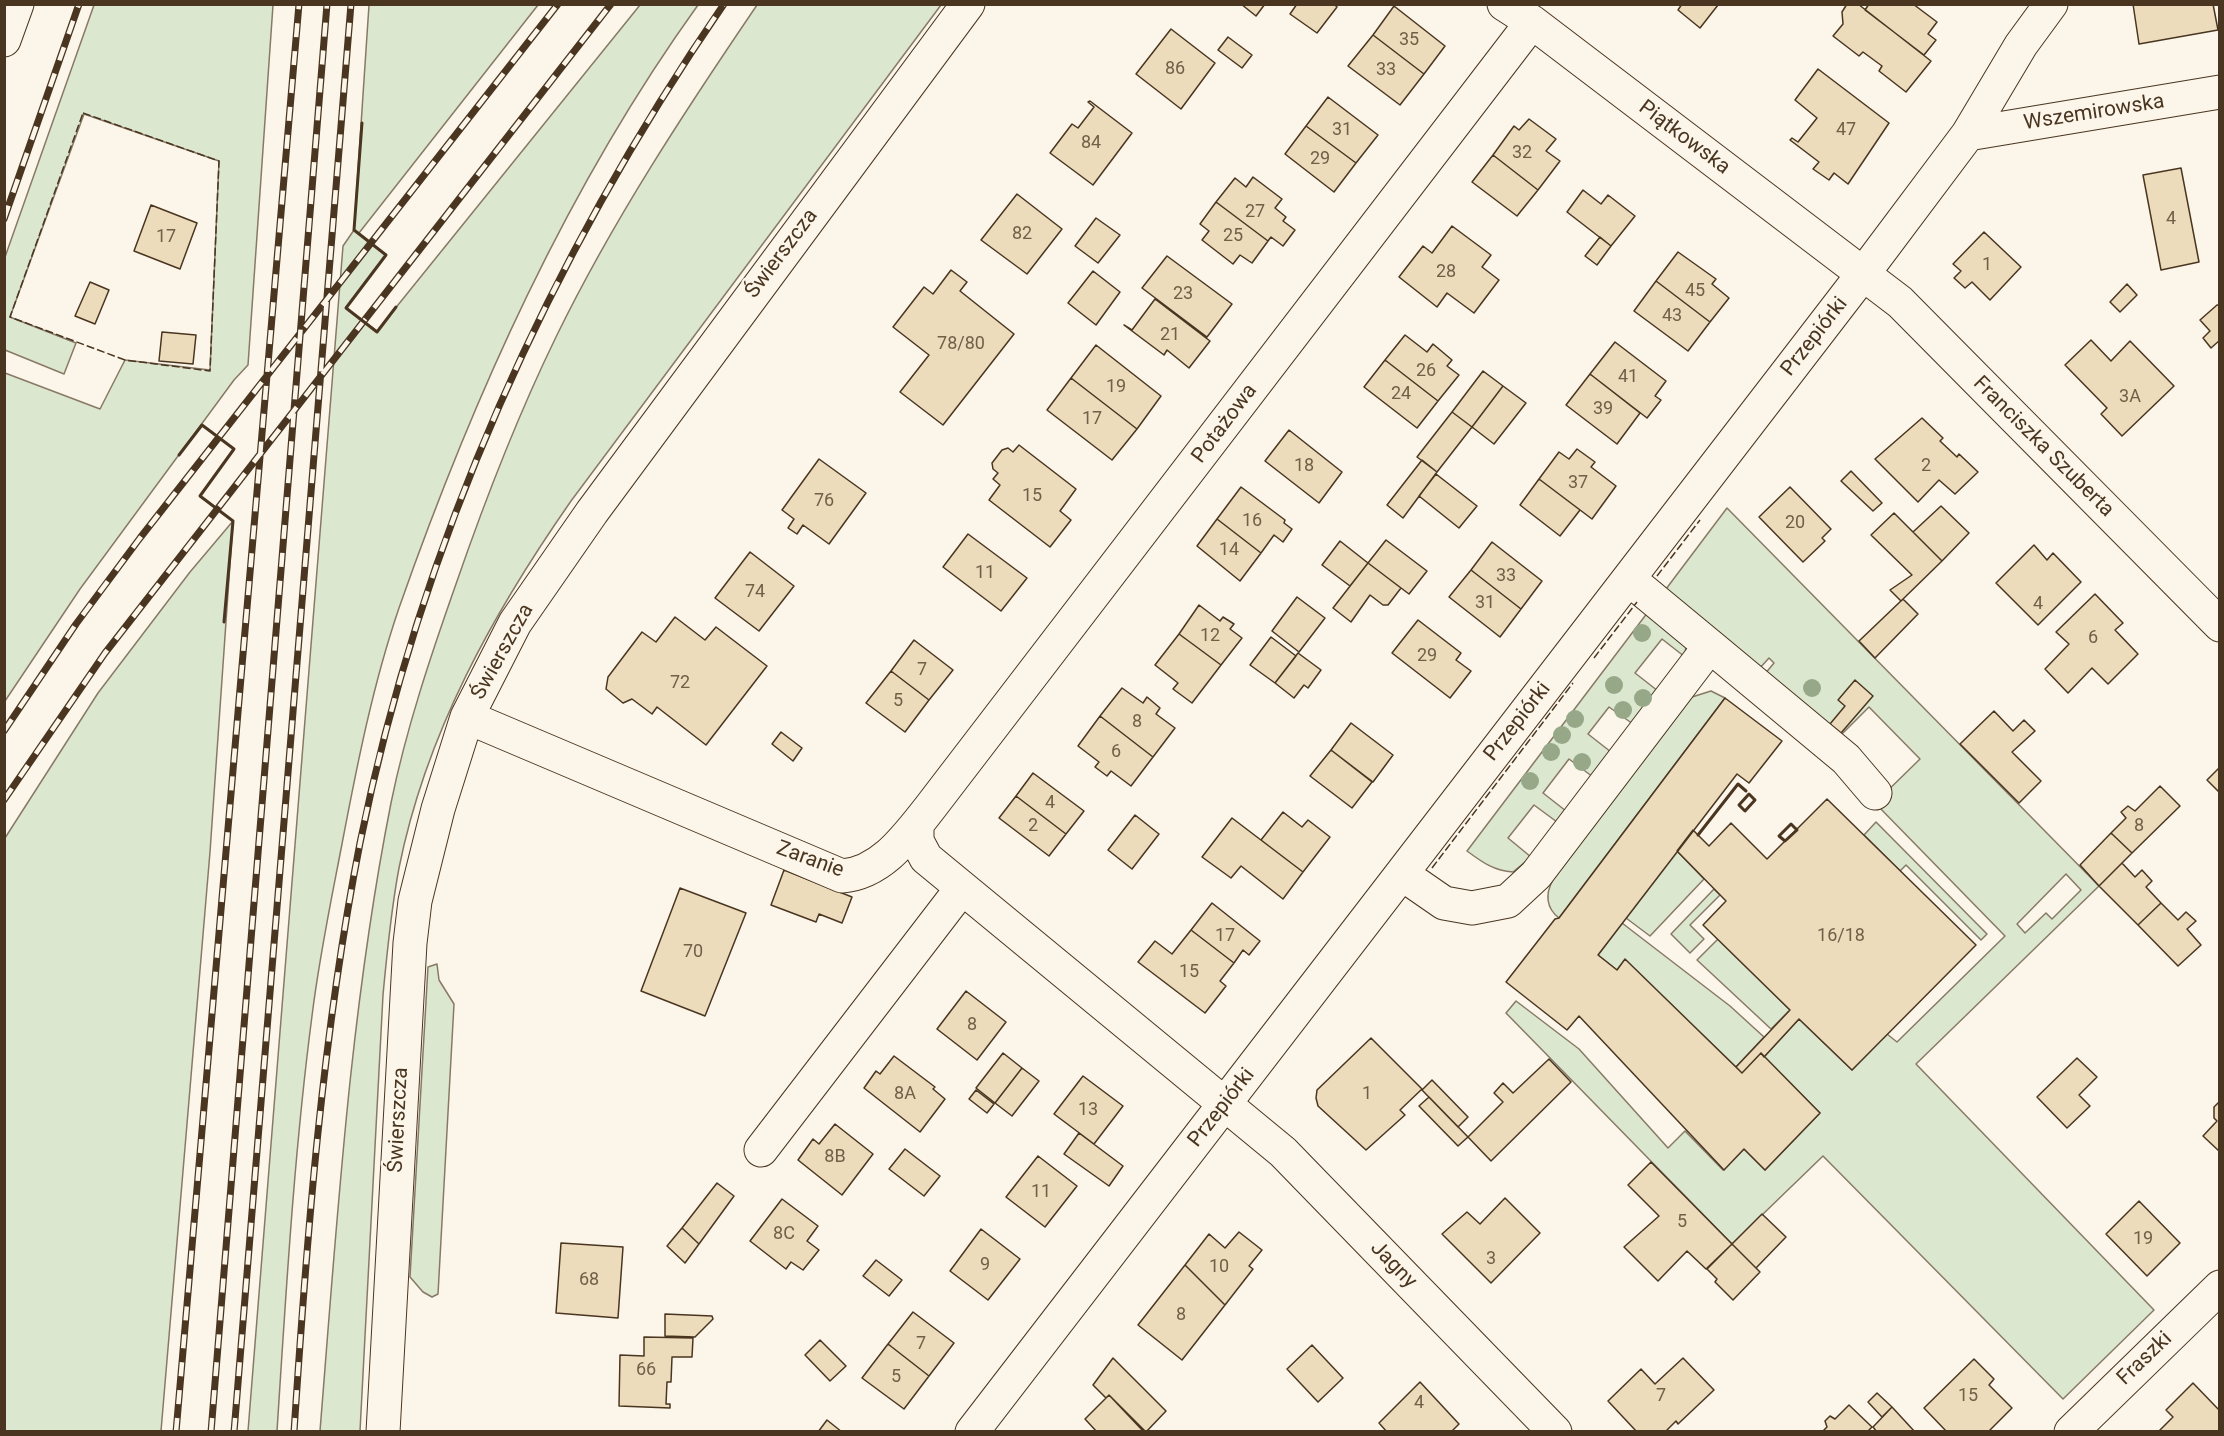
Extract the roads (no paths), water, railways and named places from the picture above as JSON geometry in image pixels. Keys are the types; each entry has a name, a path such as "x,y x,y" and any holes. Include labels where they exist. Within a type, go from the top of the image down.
{"street":[{"path":"4,40 17,4"},
{"name":"Świerszcza","path":"382,1431 411,933 415,901 438,809 467,717 515,623 592,512 968,4"},
{"name":"Piątkowska","path":"1504,4 1532,22 1863,274"},
{"name":"Przepiórki","path":"972,1431 1863,274 1968,134 2021,45 2051,4"},
{"name":"Potażowa","path":"917,825 1532,22"},
{"name":"Wszemirowska","path":"1968,134 2220,92"},
{"name":"Franciszka Szuberta","path":"1863,274 1900,302 2220,625"},
{"path":"1629,579 1846,759 1875,793"},
{"path":"1402,874 1444,903 1472,908 1508,901 1536,875 1710,646"},
{"name":"Zaranie","path":"467,717 842,876 858,875 882,862 917,825"},
{"path":"917,825 917,841 926,858 1226,1102"},
{"path":"761,1150 962,888"},
{"name":"Jagny","path":"1226,1102 1283,1152 1555,1431"},
{"name":"Fraszki","path":"2071,1431 2220,1287"}],"railway":[{"path":"4,219 79,4"},
{"path":"176,1432 299,4"},
{"path":"211,1432 327,4"},
{"path":"234,1432 351,4"},
{"path":"4,731 76,624 140,538 558,4"},
{"path":"4,800 105,653 611,4"},
{"path":"294,1432 304,1284 335,989 360,843 386,731 418,620 456,512 500,405 548,301 602,199 661,100 724,4"}]}
